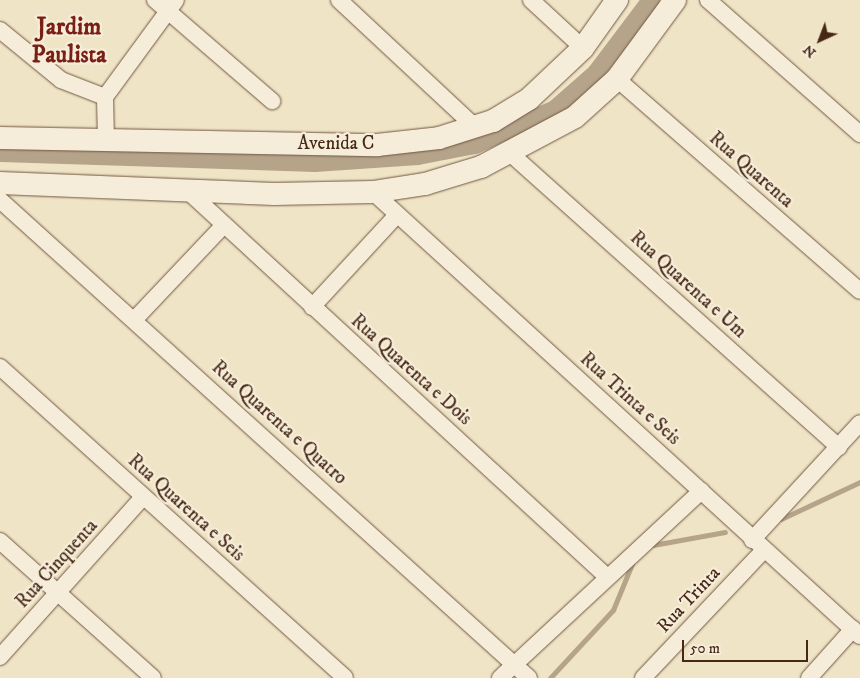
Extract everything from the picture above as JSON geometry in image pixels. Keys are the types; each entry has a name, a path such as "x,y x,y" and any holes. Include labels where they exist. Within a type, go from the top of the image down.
{"main road":[{"name":"Avenida C","path":"0,138 377,145 439,138 475,128 529,99 583,48 617,0"},
{"path":"0,182 190,193 373,192 425,184 511,154 575,117 617,79 675,0"}],"street":[{"path":"339,0 475,128"},
{"path":"530,0 583,48"},
{"path":"708,0 860,134"},
{"path":"106,139 105,97 166,4 272,101"},
{"path":"0,30 61,80 105,97"},
{"name":"Rua Quarenta","path":"617,79 860,291"},
{"name":"Rua Quarenta e Um","path":"511,154 839,447"},
{"name":"Rua Trinta e Seis","path":"373,192 396,216 856,633"},
{"name":"Rua Quarenta e Dois","path":"190,193 222,227 312,306 606,576"},
{"name":"Rua Quarenta e Quatro","path":"0,200 136,319 530,678"},
{"path":"312,306 396,216"},
{"path":"136,319 222,227"},
{"name":"Rua Quarenta e Seis","path":"0,367 345,678"},
{"name":"Rua Trinta","path":"644,678 860,423"},
{"path":"500,678 606,576 701,491"},
{"name":"Rua Cinquenta","path":"0,656 58,594 143,497"},
{"path":"0,541 153,678"},
{"path":"809,678 856,633"}],"waterway":[{"path":"0,153 315,163 418,156 475,145 555,109 596,73 651,0"},
{"path":"781,519 860,482"},
{"path":"653,545 725,532"},
{"path":"550,678 613,610 632,564"}],"district":[{"name":"Jardim Paulista","path":"69,42"}]}
